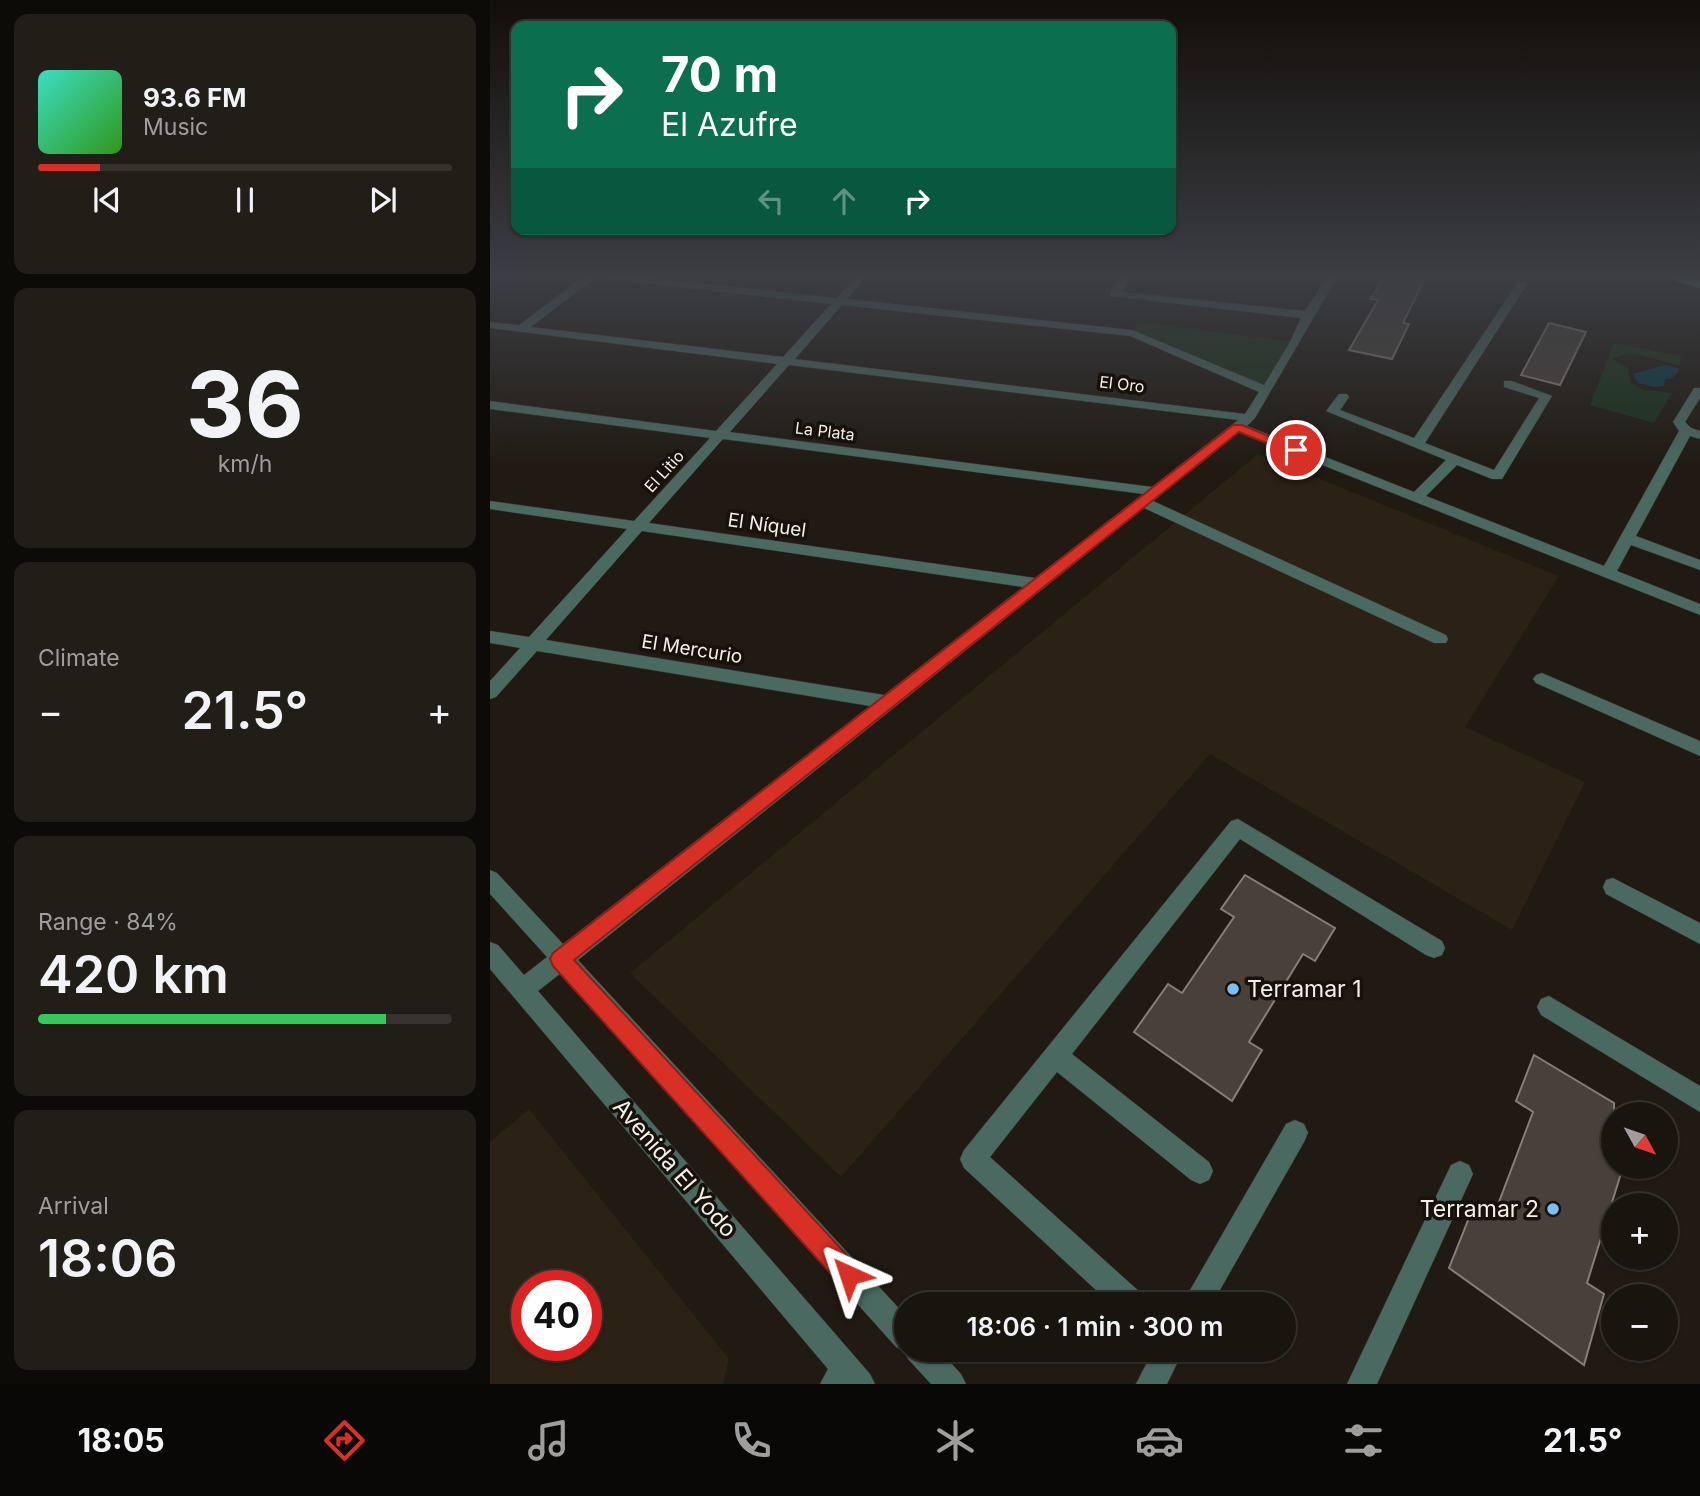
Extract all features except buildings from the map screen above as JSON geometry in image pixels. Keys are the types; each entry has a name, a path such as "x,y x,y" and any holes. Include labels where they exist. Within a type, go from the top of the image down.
{"street":[{"name":"El Oro","path":"601,339 1243,422 1416,498 1700,610"},
{"name":"El Litio","path":"490,692 805,339"},
{"path":"1145,339 1266,390"},
{"path":"522,990 1243,422 1298,339"},
{"path":"1417,444 1486,339"},
{"path":"1343,397 1332,411 1497,476 1546,396 1508,384"},
{"path":"1608,573 1626,538 1693,433 1679,422 1698,391 1700,392"},
{"name":"La Plata","path":"490,405 1149,497 1440,639"},
{"path":"1416,498 1455,458"},
{"name":"El Níquel","path":"490,505 1039,584"},
{"path":"1626,538 1700,565"},
{"name":"El Mercurio","path":"490,637 888,702"},
{"path":"1542,679 1700,749"},
{"path":"1119,1292 973,1159 1238,827 1434,947"},
{"path":"490,879 894,1324"},
{"path":"1613,887 1700,934"},
{"name":"Avenida El Yodo","path":"490,952 847,1379"},
{"path":"1549,1007 1700,1100"},
{"path":"1056,1056 1200,1171"},
{"path":"1203,1292 1295,1133"},
{"path":"1362,1384 1460,1174"},
{"path":"930,1362 951,1384"},
{"path":"1151,1384 1163,1362"}],"shaded area":[{"path":"1258,454 1559,576 1465,727 1585,782 1512,930 1210,754 841,1177 630,973"},
{"path":"529,1109 729,1359 723,1384 490,1384 490,1142"}],"green space":[{"path":"1145,339 1269,339 1296,342 1266,390"},
{"path":"1614,343 1681,356 1680,366 1637,355 1612,359 1628,368 1631,383 1644,390 1672,393 1654,423 1590,405"}],"water":[{"path":"1665,365 1678,368 1679,371 1672,378 1665,379 1664,386 1638,383 1633,374"}],"place":[{"name":"Terramar 1","path":"1233,989"},
{"name":"Terramar 2","path":"1553,1209"}],"route":[{"path":"849,1275 560,959 1237,427 1296,450"}]}
